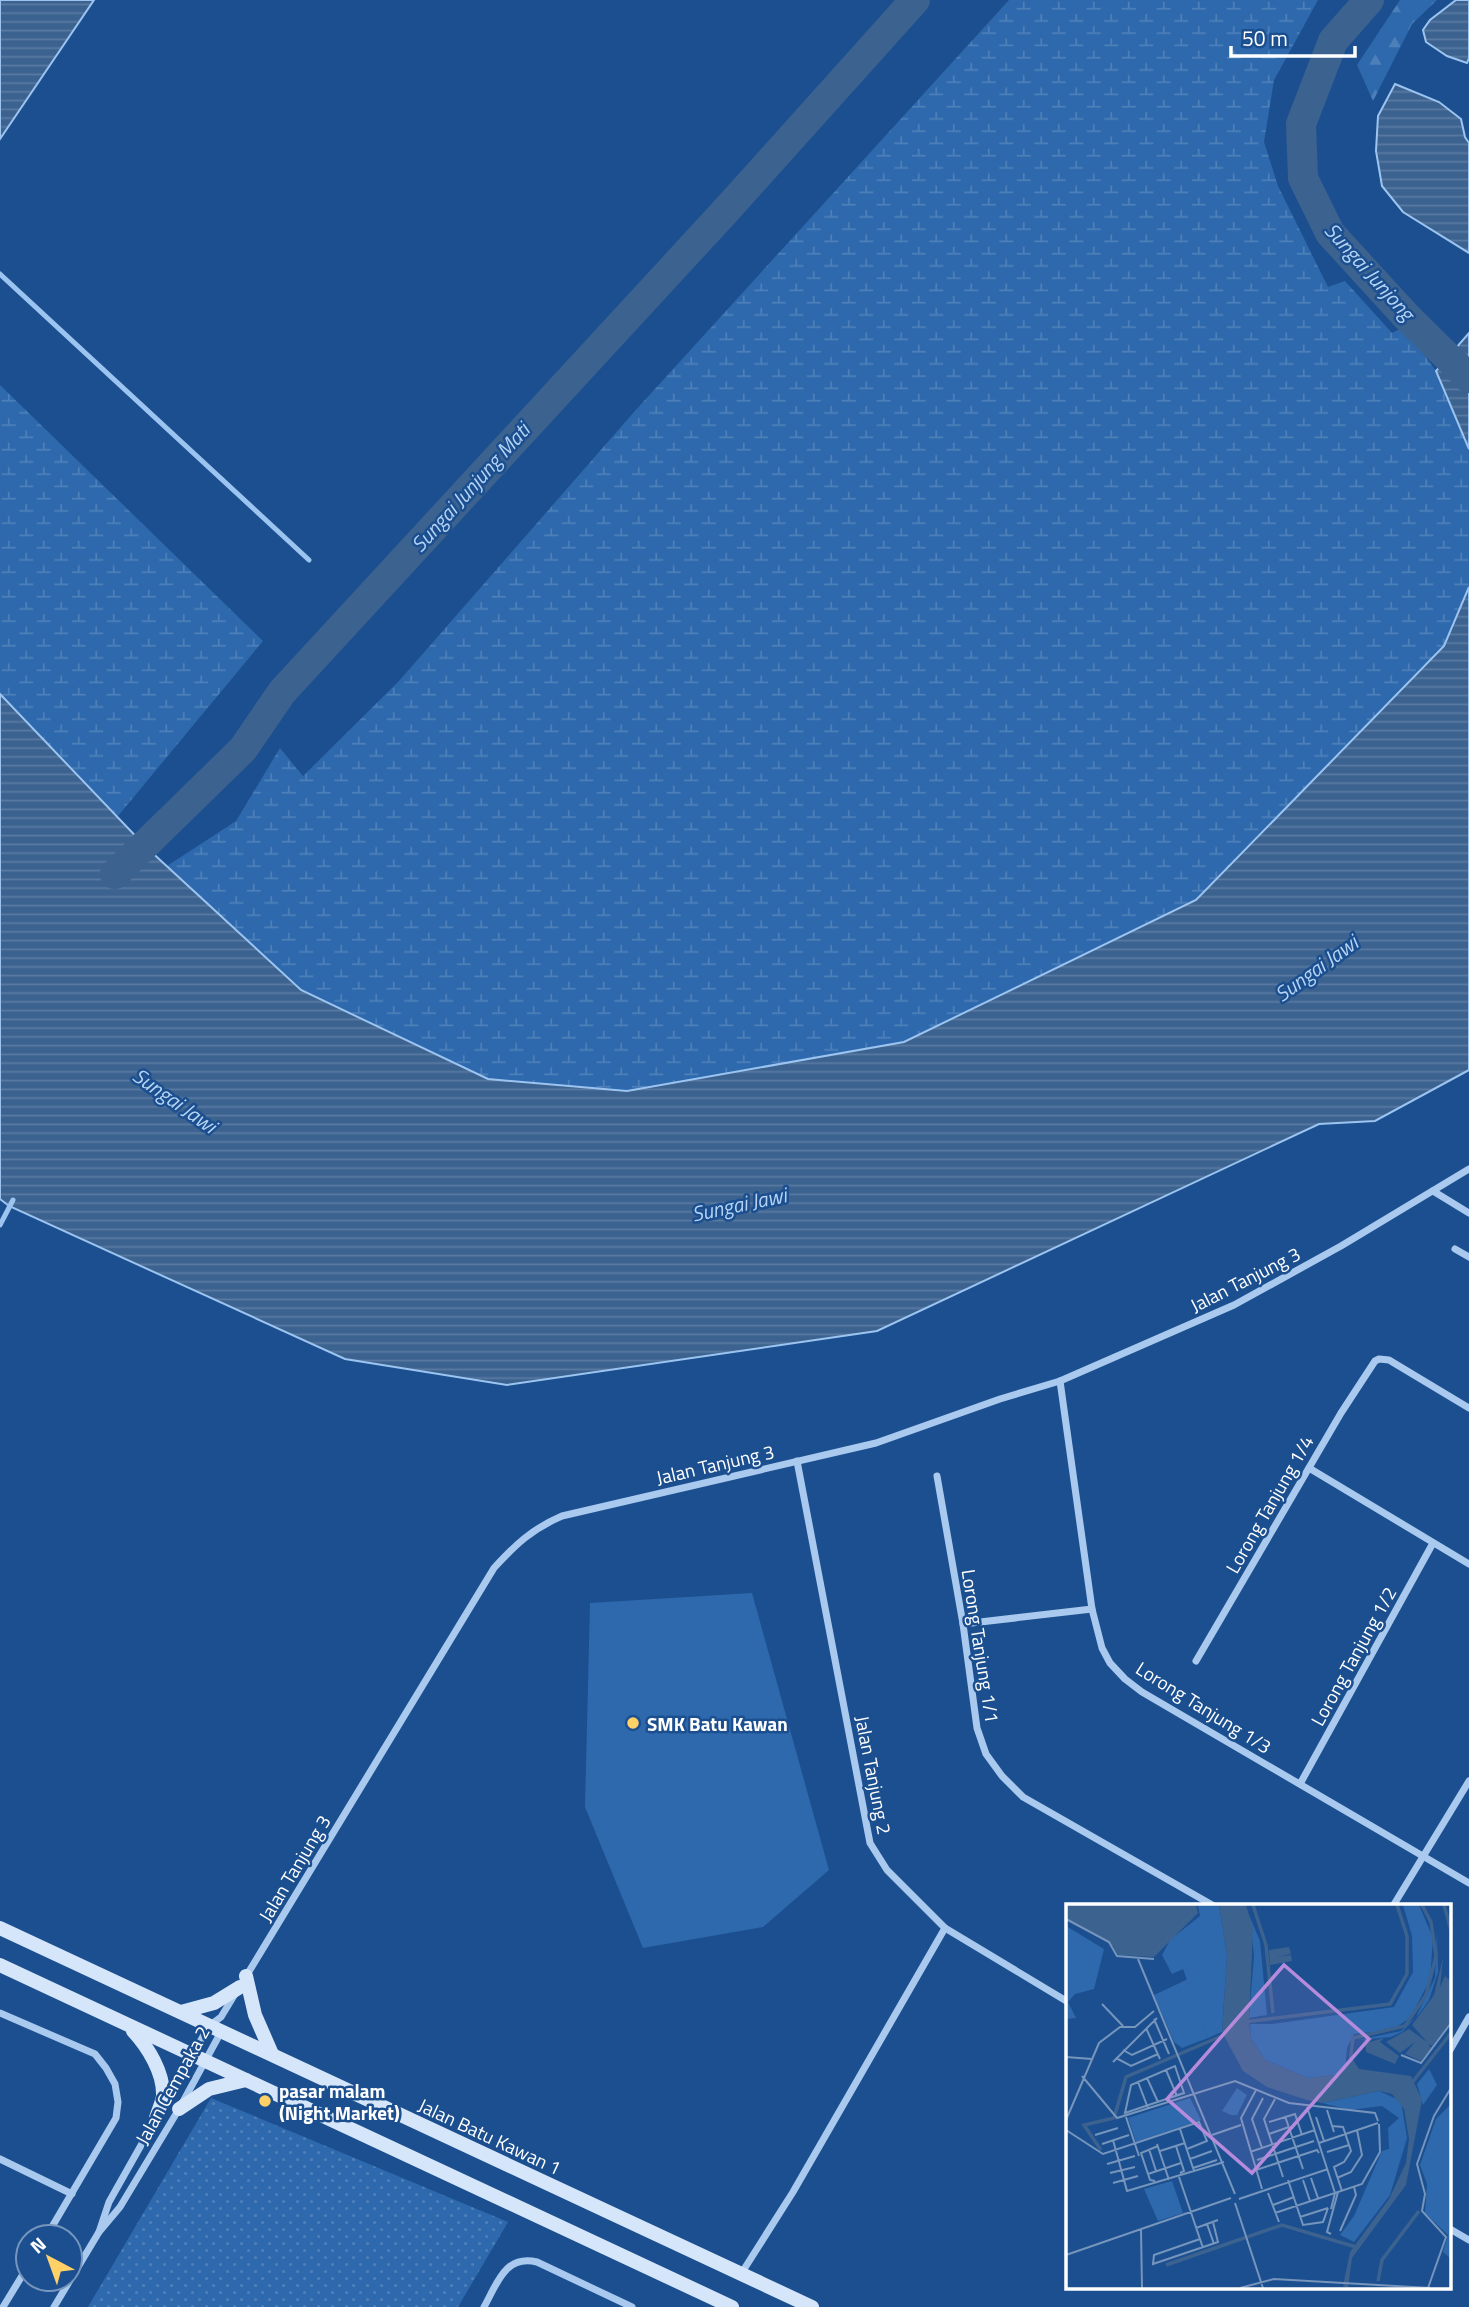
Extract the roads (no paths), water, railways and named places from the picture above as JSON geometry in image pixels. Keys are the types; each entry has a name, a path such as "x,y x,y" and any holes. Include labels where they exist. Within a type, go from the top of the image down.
{"street":[{"name":"Jalan Tanjung 3","path":"217,2025 494,1568 515,1545 537,1527 562,1516 876,1443 1000,1399 1060,1381 1234,1305 1341,1246 1469,1169"},
{"path":"1433,1192 1469,1213"},
{"path":"1455,1249 1469,1257"},
{"name":"Lorong Tanjung 1/4","path":"1196,1661 1371,1365 1379,1359 1389,1360 1469,1408"},
{"name":"Lorong Tanjung 1/3","path":"1060,1381 1092,1609 1102,1648 1111,1663 1125,1679 1142,1692 1469,1883"},
{"name":"Jalan Tanjung 2","path":"797,1461 870,1843 887,1870 945,1928 1066,2000"},
{"path":"1309,1468 1469,1564"},
{"name":"Lorong Tanjung 1/1","path":"937,1476 977,1728 986,1754 1002,1776 1023,1797 1210,1904"},
{"name":"Lorong Tanjung 1/2","path":"1300,1784 1433,1543"},
{"path":"962,1624 1092,1609"},
{"path":"1394,1904 1469,1781"},
{"name":"Jalan Batu Kawan 1","path":"0,1928 181,2012 217,2025 272,2054 812,2307"},
{"path":"741,2274 793,2192 945,1928"},
{"path":"0,1965 732,2307"},
{"path":"181,2012 214,2003 243,1981 272,2054"},
{"path":"0,2013 95,2054 114,2084 118,2102 116,2118 54,2223"},
{"path":"1452,2047 1469,2017"},
{"path":"127,2024 145,2044 157,2068 163,2095 156,2118"},
{"name":"Jalan Cempaka 2","path":"54,2307 99,2232 120,2207 178,2109 217,2025"},
{"name":"Jalan Cempaka 2","path":"99,2232 109,2202 156,2118 199,2059 217,2025"},
{"path":"178,2109 209,2089 246,2080"},
{"path":"0,2159 72,2194"},
{"path":"1452,2230 1469,2240"},
{"path":"484,2307 509,2266 526,2260 537,2262 632,2307"},
{"path":"3,2307 14,2289"}],"water":[{"path":"0,0 94,0 0,139"},
{"path":"1456,0 1469,0 1467,63 1447,56 1426,42 1423,30 1430,20"},
{"path":"1395,84 1439,102 1461,119 1469,143 1469,253 1403,212 1382,186 1376,151 1378,116"},
{"path":"1469,333 1469,449 1436,371"},
{"name":"Sungai Jawi","path":"1469,587 1469,1070 1375,1121 1319,1124 877,1331 507,1385 345,1359 9,1206 0,1199 0,694 146,847 301,990 488,1079 627,1091 904,1042 1196,900 1444,646"}],"waterway":[{"name":"Sungai Junjung Mati","path":"115,874 243,749 282,692 730,206 915,0"},
{"name":"Sungai Junjong","path":"1369,0 1333,41 1301,124 1303,178 1330,233 1406,316 1469,378"},
{"path":"0,274 309,560"},
{"path":"0,1225 13,1200"}],"place":[{"name":"SMK Batu Kawan","path":"633,1723"},
{"name":"pasar malam (Night Market)","path":"265,2101"}]}
